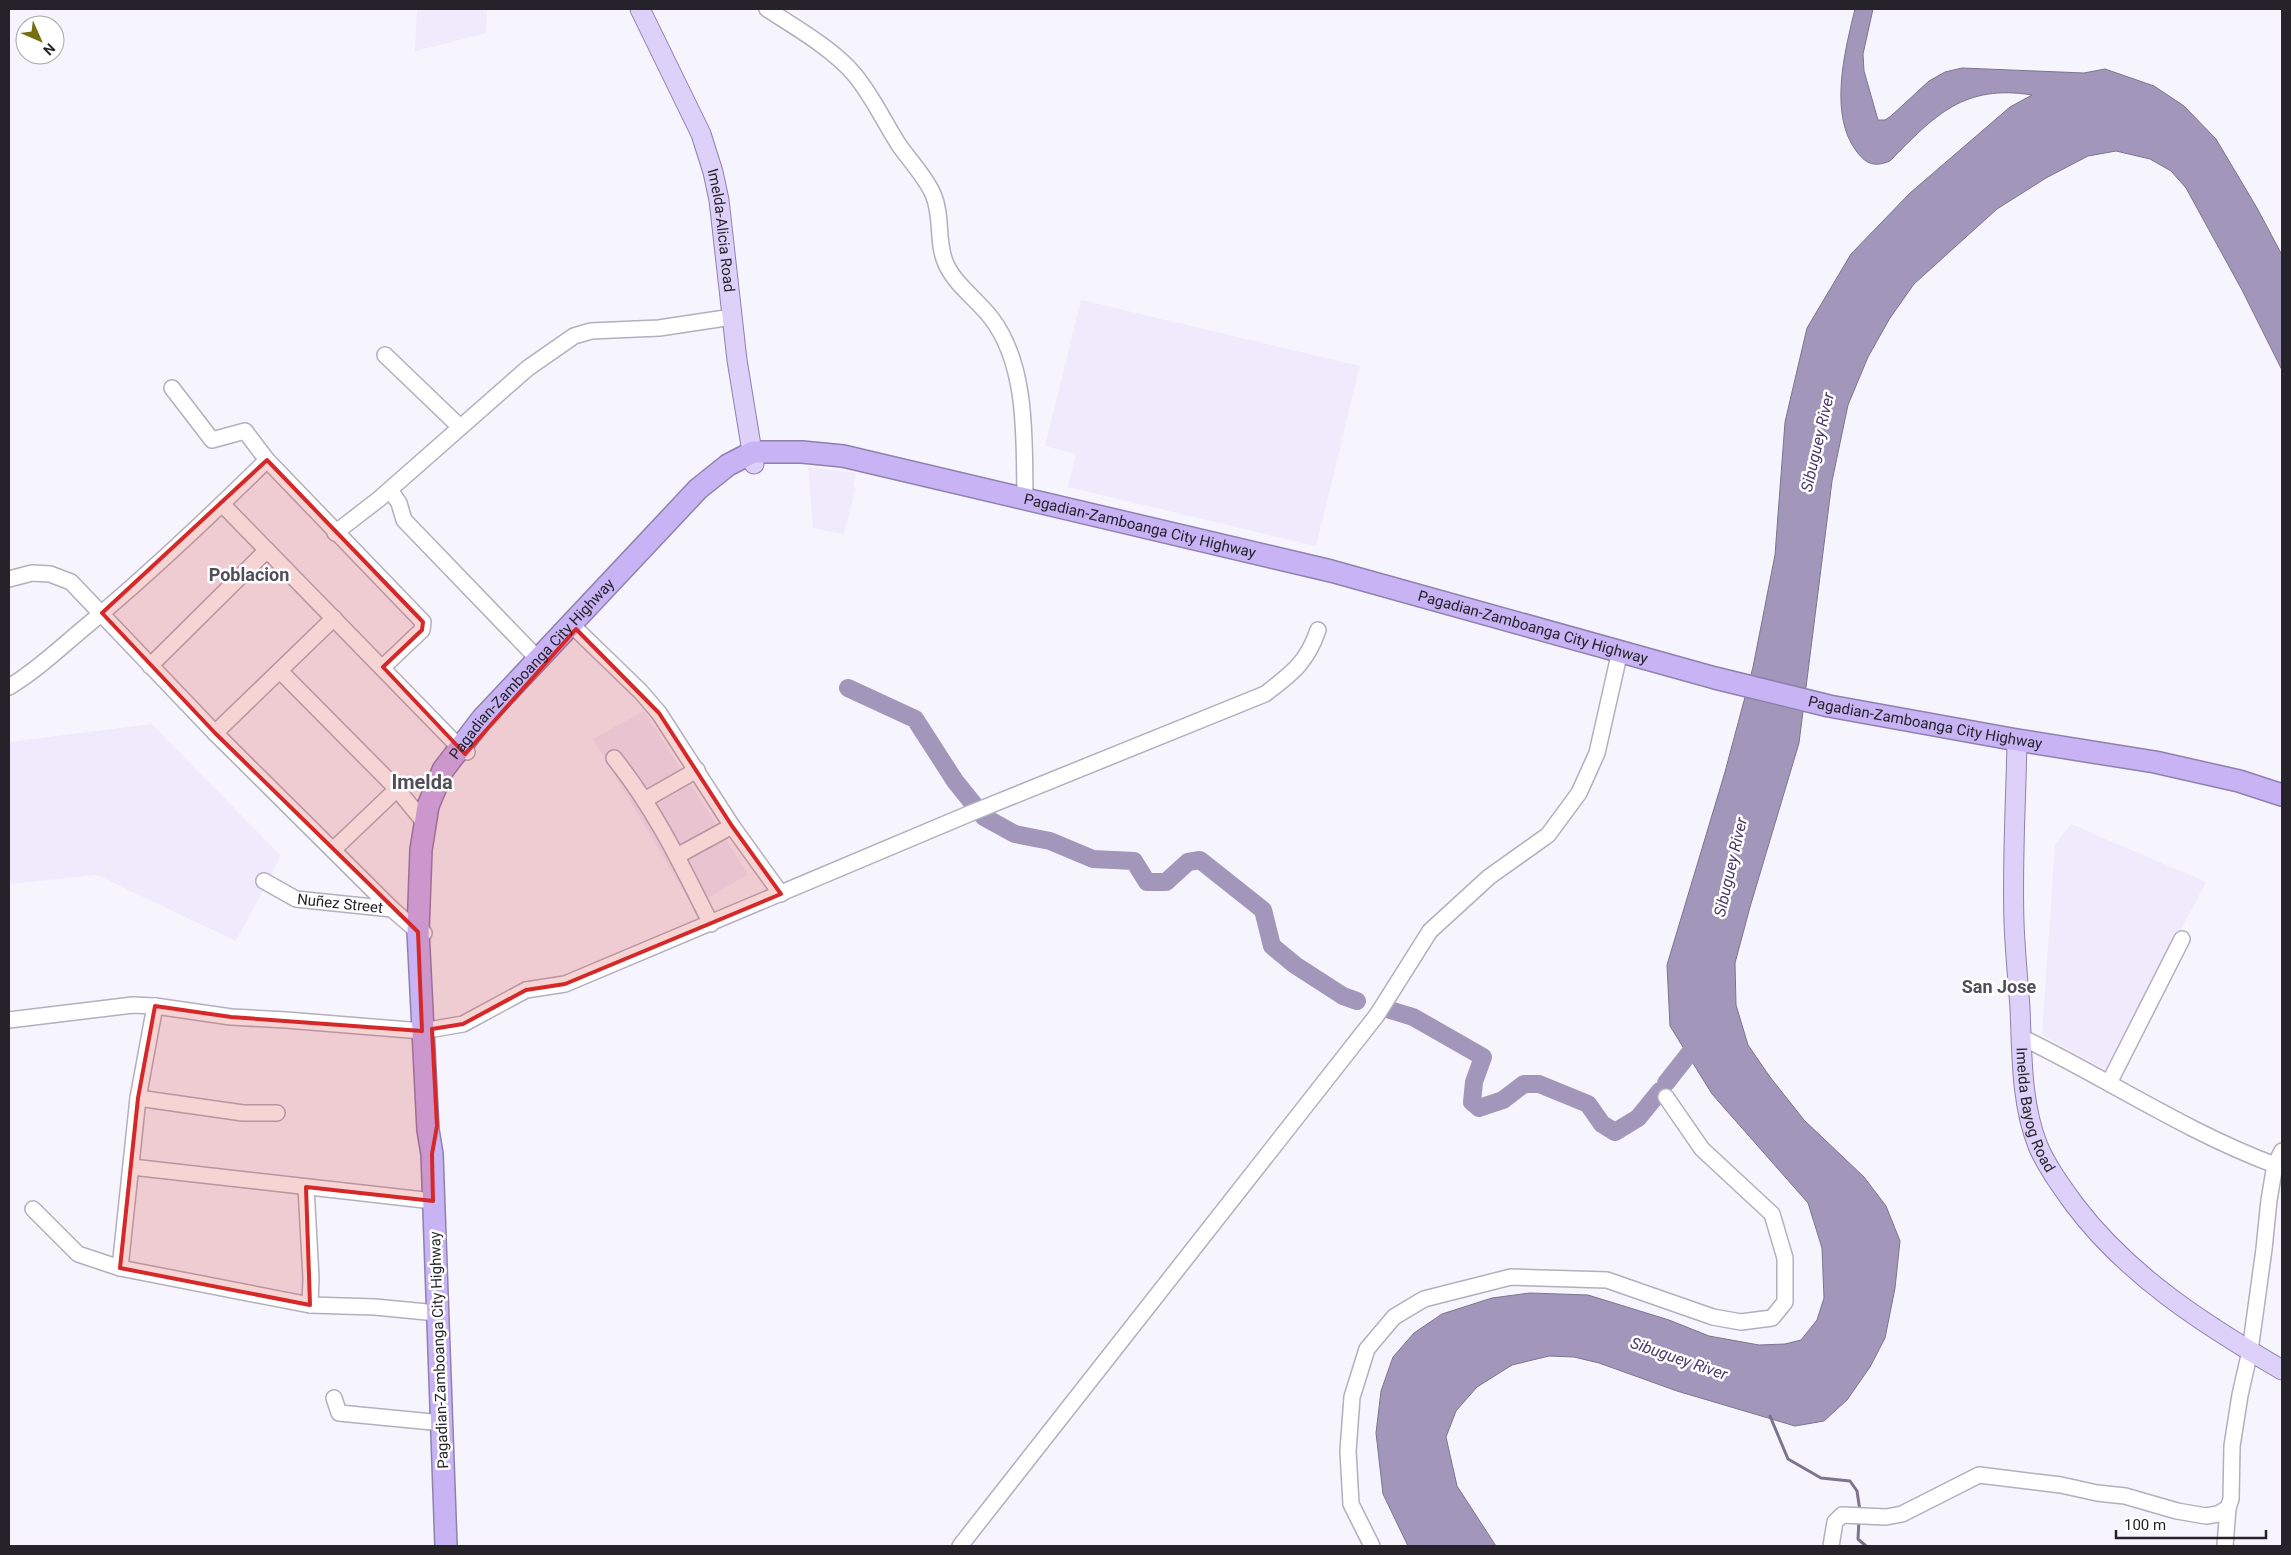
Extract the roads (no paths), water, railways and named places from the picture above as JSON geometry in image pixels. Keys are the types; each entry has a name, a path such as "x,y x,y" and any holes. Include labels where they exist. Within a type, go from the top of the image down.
{"highway":[{"name":"Pagadian-Zamboanga City Highway","path":"423,933 431,841 438,812 463,750 482,719 698,489 728,465 785,452 843,456 1331,570 1715,678 1830,706 2017,740 2155,762 2239,781 2282,795"},
{"name":"Pagadian-Zamboanga City Highway","path":"446,1546 432,1154 428,1130 427,1030 423,933 424,822 428,806 444,770 678,519 707,492 754,458"}],"main road":[{"name":"Imelda-Alicia Road","path":"640,9 706,148 719,200 732,318 754,458"},
{"name":"Imelda Bayog Road","path":"2017,740 2014,921 2026,1098 2034,1136 2043,1156 2064,1190 2096,1233 2135,1270 2180,1305 2282,1370"}],"street":[{"path":"767,9 838,59 853,72 930,188 940,215 941,252 947,266 954,277 992,319 1014,360 1022,426 1025,498"},
{"path":"334,532 386,493 528,368 574,336 590,331 659,328 732,318"},
{"path":"385,355 460,427"},
{"path":"172,388 212,440 245,431 267,460 334,532 423,622 422,630 382,668"},
{"path":"9,686 41,664 102,613 222,504 267,460"},
{"path":"386,493 399,503 404,520 538,659"},
{"path":"222,504 463,750"},
{"path":"150,666 267,550"},
{"path":"9,579 32,573 50,574 71,582 215,734 392,909 423,933"},
{"path":"215,734 334,618"},
{"path":"576,629 647,699 670,728 732,826 781,894"},
{"path":"9,1020 99,1008 155,1006 231,1017 427,1030 463,1024 526,990 565,984 971,813 1265,694 1294,671 1312,649 1318,630"},
{"path":"960,1546 1377,1015 1430,931 1489,878 1548,835 1579,792 1597,752 1620,651"},
{"path":"280,671 328,716 397,789 424,822"},
{"path":"614,758 646,799 711,924"},
{"path":"646,799 697,770"},
{"path":"333,850 397,789"},
{"path":"677,856 732,826"},
{"name":"Nuñez Street","path":"264,881 296,899 392,909"},
{"path":"2109,1083 2182,939"},
{"path":"120,1268 138,1098 155,1006"},
{"path":"2021,1037 2074,1063 2150,1108 2279,1158 2269,1200 2250,1351 2240,1395 2232,1446 2231,1499 2228,1508 2225,1546"},
{"path":"1372,1546 1351,1504 1348,1451 1352,1397 1367,1349 1394,1317 1424,1299 1511,1277 1607,1280 1713,1317 1742,1322 1772,1318 1785,1302 1785,1258 1772,1214 1702,1149 1666,1097"},
{"path":"138,1098 243,1113 277,1113"},
{"path":"132,1167 433,1201"},
{"path":"306,1188 311,1278 310,1305"},
{"path":"32,1209 78,1254 120,1268 310,1305 375,1307 437,1313"},
{"path":"334,1398 339,1413 443,1423"},
{"path":"1832,1546 1835,1522 1842,1514 1886,1517 1902,1514 1979,1475 2061,1485 2097,1493 2125,1496 2177,1511 2206,1516 2218,1514 2228,1508"}],"water":[{"name":"Sibuguey River","path":"1855,9 1873,9 1863,54 1864,71 1878,120 1885,120 1891,116 1929,81 1945,72 1962,68 2084,73 2105,69 2154,86 2184,106 2216,139 2257,208 2282,255 2282,370 2242,290 2186,188 2171,171 2150,159 2116,151 2088,156 2046,178 1997,209 1914,284 1890,318 1868,357 1848,405 1832,481 1799,743 1735,963 1736,1005 1748,1045 1770,1077 1804,1120 1864,1177 1886,1206 1900,1241 1895,1288 1885,1338 1870,1367 1847,1400 1824,1421 1795,1426 1677,1391 1599,1363 1574,1357 1549,1356 1512,1365 1477,1387 1456,1411 1446,1437 1457,1486 1496,1546 1408,1546 1383,1494 1376,1433 1381,1391 1393,1357 1414,1333 1442,1314 1492,1298 1530,1293 1588,1295 1669,1320 1709,1336 1759,1345 1785,1344 1801,1340 1817,1320 1824,1298 1822,1248 1808,1203 1712,1094 1670,1026 1667,965 1725,772 1753,667 1775,555 1785,422 1807,328 1851,254 1910,193 2010,107 2032,95 1987,94 1969,99 1937,117 1890,161 1872,164 1864,160 1857,152 1848,137 1843,120 1841,82"}],"waterway":[{"path":"848,688 915,719 955,781 984,817 1015,834 1050,841 1093,859 1134,861 1147,882 1166,882 1188,862 1200,860 1263,910 1272,946 1295,965 1343,996 1357,1001"},
{"path":"1390,1010 1413,1017 1483,1057 1474,1082 1472,1102 1479,1108 1503,1100 1524,1084 1539,1084 1588,1104 1602,1124 1615,1132 1638,1118 1660,1091"},
{"path":"1666,1083 1703,1036"},
{"path":"1770,1416 1788,1459 1821,1478 1850,1481 1857,1491 1860,1511"},
{"path":"1859,1520 1858,1539 1866,1546"}],"district":[{"name":"Poblacion","path":"249,575"},
{"name":"Imelda","path":"422,782"},
{"name":"San Jose","path":"1999,987"}]}
